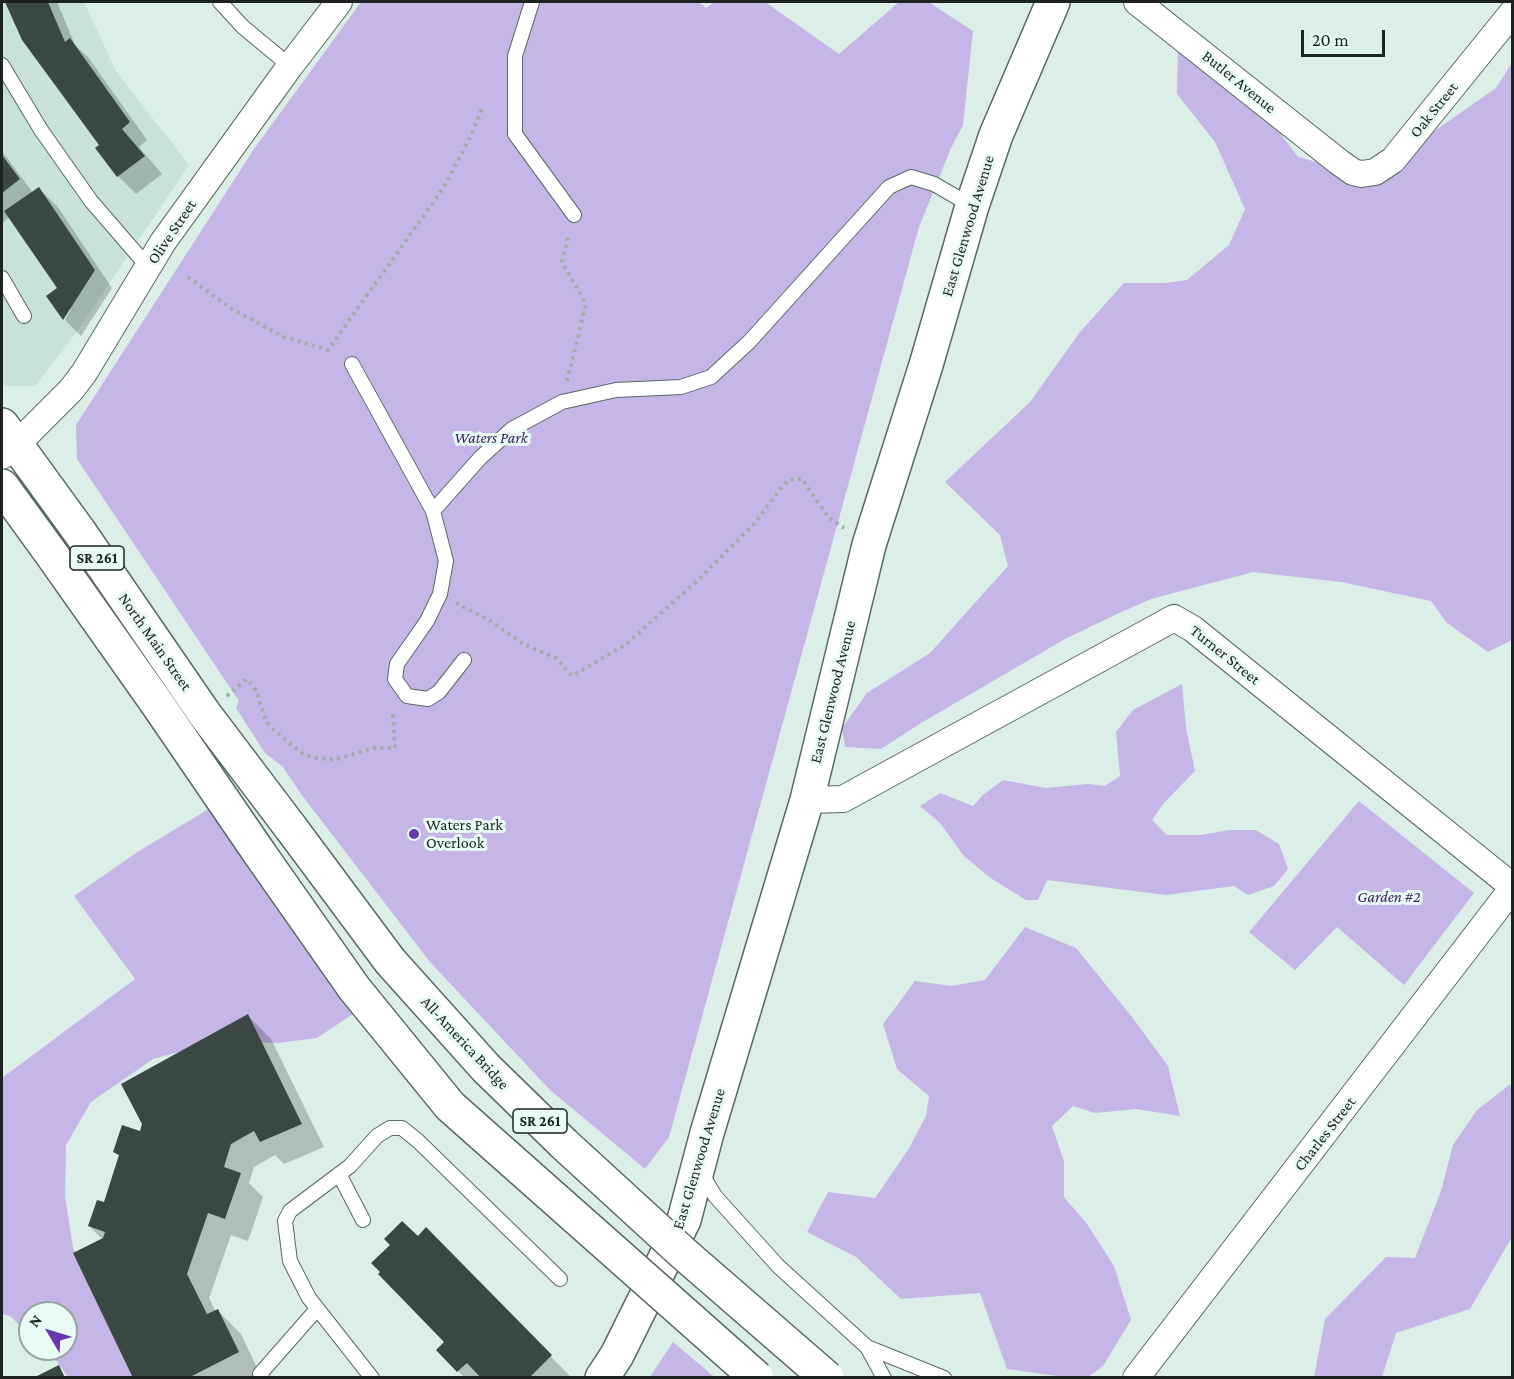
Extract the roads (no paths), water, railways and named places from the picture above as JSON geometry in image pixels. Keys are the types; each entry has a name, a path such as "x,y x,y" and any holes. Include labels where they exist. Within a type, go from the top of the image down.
{"main road":[{"name":"East Glenwood Avenue","path":"602,1377 617,1355 684,1220 807,800 869,544 926,365 972,206 996,135 1053,2"},
{"name":"North Main Street","path":"6,442 42,481 204,713 291,828"},
{"name":"North Main Street","path":"8,495 156,702 354,988 450,1106 757,1377"},
{"name":"All-America Bridge","path":"291,828 390,961 486,1068 564,1144 683,1253 827,1377"}],"street":[{"name":"Olive Street","path":"6,442 71,390 84,373 163,242 339,2"},
{"name":"Butler Avenue","path":"1137,2 1339,162"},
{"name":"Oak Street","path":"1339,162 1353,172 1361,174 1375,172 1393,160 1512,14"},
{"path":"8,495 42,481"},
{"name":"Turner Street","path":"807,800 843,799 1174,618 1193,629 1512,888"},
{"name":"Charles Street","path":"1136,1377 1425,1005 1512,888"}],"lane":[{"path":"220,2 243,27 290,66"},
{"path":"532,2 515,56 516,134 574,215"},
{"path":"2,65 40,130 91,201 148,267"},
{"path":"434,512 480,458 512,429 562,402 616,390 681,387 711,376 749,342 889,187 911,177 934,184 972,206"},
{"path":"2,278 24,316"},
{"path":"352,364 434,512 446,561 440,594 427,621 397,664 395,679 407,696 428,699 439,692 464,660"},
{"path":"372,1377 309,1298 291,1261 287,1247 285,1221 290,1211 350,1166 378,1136 390,1128 402,1128 560,1279"},
{"path":"698,1168 715,1196 778,1266 867,1347 884,1377"},
{"path":"339,1174 363,1220"},
{"path":"262,1377 260,1374 317,1309"},
{"path":"867,1347 944,1377"}],"place":[{"name":"Waters Park Overlook","path":"414,834"}],"park label":[{"name":"Waters Park","path":"491,438"},
{"name":"Garden #2","path":"1389,897"}]}
